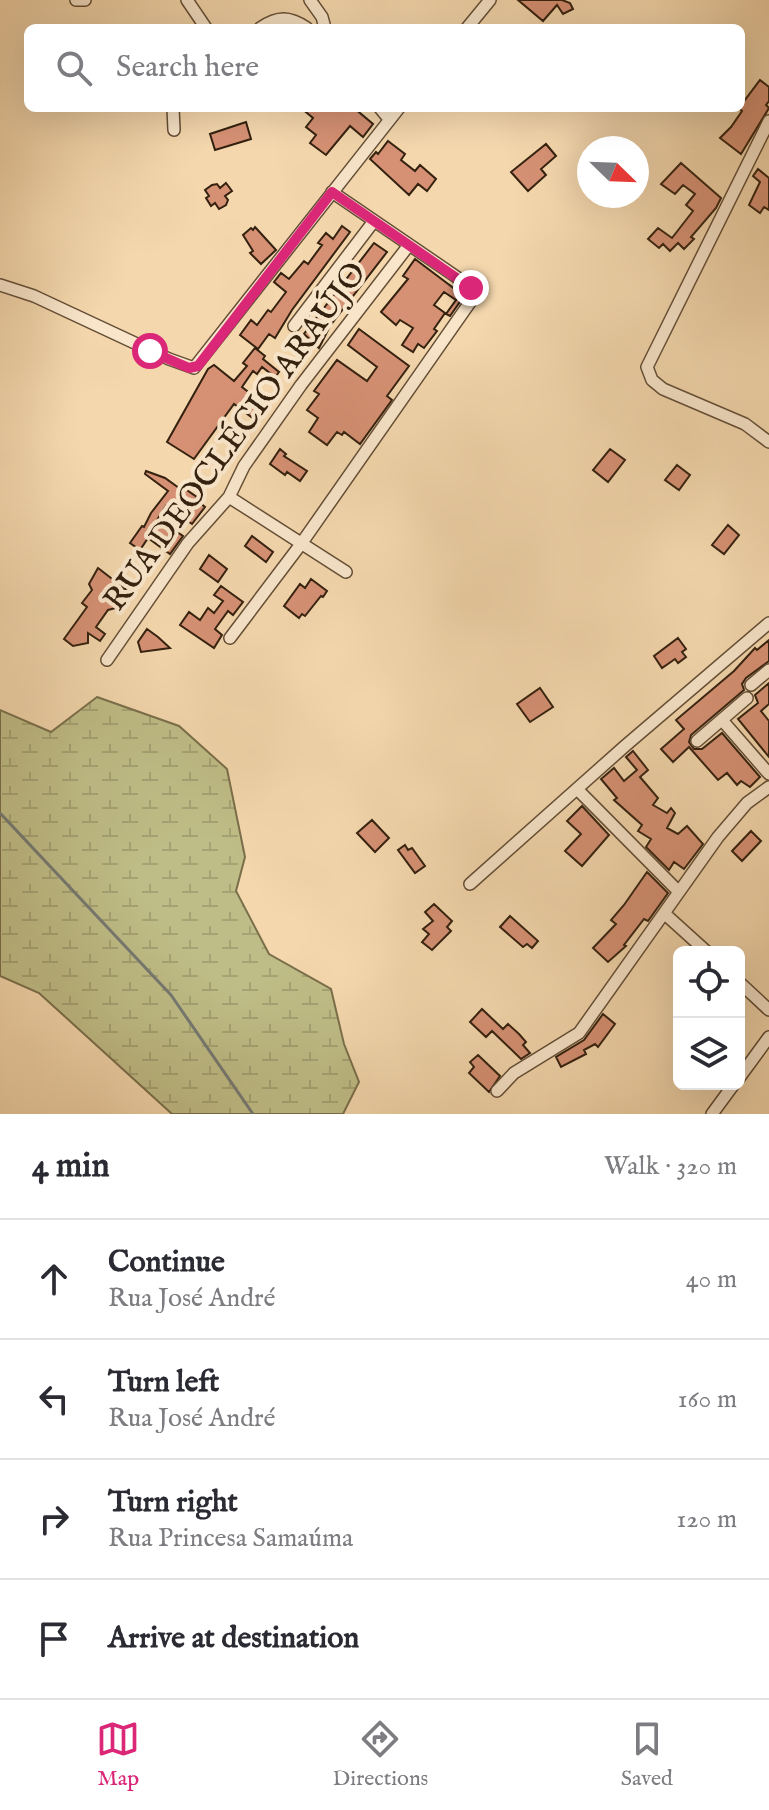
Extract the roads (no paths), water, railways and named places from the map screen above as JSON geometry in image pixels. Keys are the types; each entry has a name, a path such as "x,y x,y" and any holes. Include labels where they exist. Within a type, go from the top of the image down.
{"street":[{"path":"76,0 85,0"},
{"path":"187,0 203,24"},
{"path":"310,0 324,24"},
{"path":"470,24 490,0"},
{"path":"269,24 285,17 301,24"},
{"path":"173,112 174,130"},
{"path":"383,112 389,119"},
{"path":"0,285 34,296 194,368 395,112"},
{"path":"769,121 702,261 649,359 649,374 656,385 745,424 769,442"},
{"path":"230,638 301,544 473,298 474,293 466,284 332,192"},
{"path":"294,326 374,221"},
{"name":"RUA DEOCLÉCIO ARAÚJO","path":"107,660 188,543 229,497 244,466 301,385 409,245"},
{"path":"229,497 346,572"},
{"path":"470,884 769,623"},
{"path":"751,685 769,670"},
{"path":"697,741 747,698"},
{"path":"722,720 769,774"},
{"path":"497,1091 514,1073 579,1033 712,844 747,803 769,787"},
{"path":"577,789 678,891"},
{"path":"665,914 700,946"},
{"path":"745,988 769,1010"},
{"path":"745,1070 769,1037"},
{"path":"712,1114 730,1090"}],"waterway":[{"path":"0,813 171,995 253,1114"}]}
